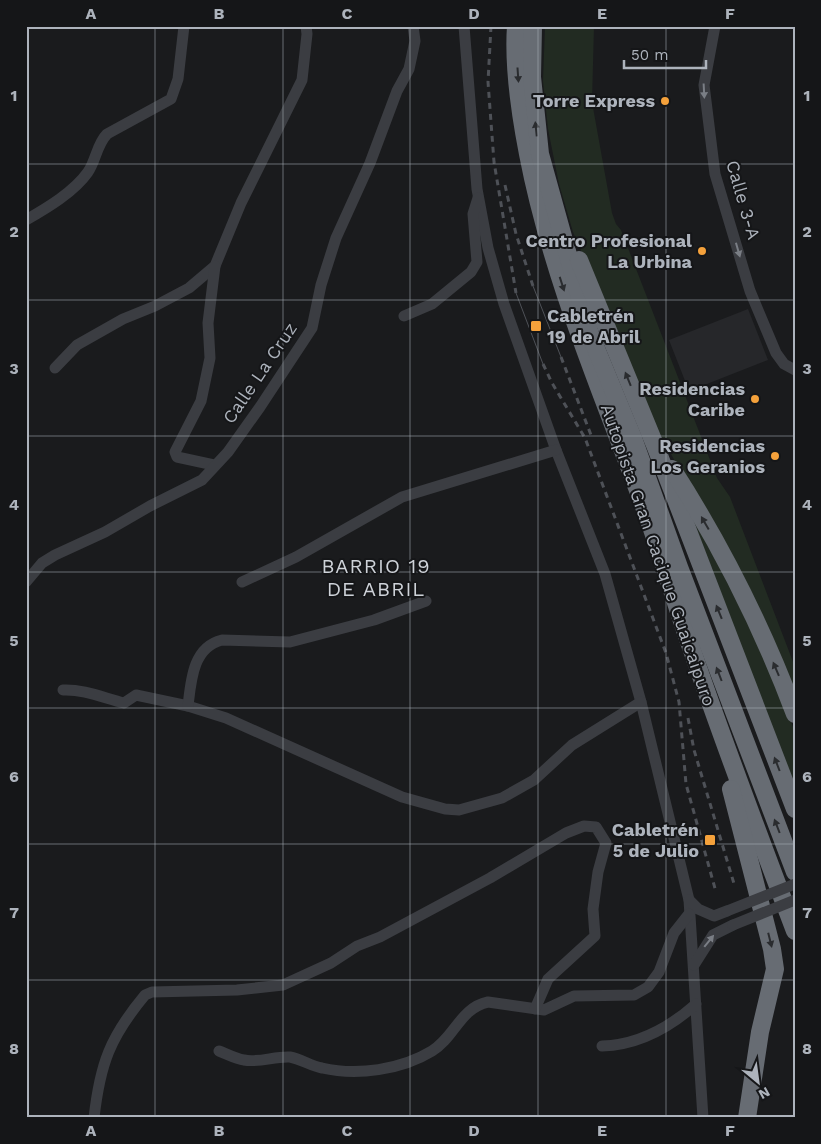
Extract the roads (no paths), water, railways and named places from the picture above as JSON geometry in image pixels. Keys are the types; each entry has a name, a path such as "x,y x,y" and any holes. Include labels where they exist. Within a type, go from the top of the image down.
{"highway":[{"name":"Autopista Gran Cacique Guaicaipuro","path":"516,26 515,42 521,122 540,215 582,346 647,514 705,690 795,931"},
{"name":"Autopista Gran Cacique Guaicaipuro","path":"533,26 532,77 536,128 546,183 590,334 633,438 679,567 795,872"},
{"path":"559,227 575,252 655,445 795,809"},
{"path":"655,445 684,488 717,546 755,622 795,714"},
{"path":"705,690 766,922 775,969 760,1032 747,1118"}],"street":[{"path":"26,220 79,183 88,171 102,139 107,134 171,99 178,79 184,26"},
{"path":"214,465 184,460 177,457 175,452 201,401 210,358 208,323 215,266 241,203 302,80 307,34 306,26"},
{"name":"Calle La Cruz","path":"26,582 42,563 55,555 105,532 150,506 202,480 228,452 260,407 312,328 321,285 336,238 370,164 397,91 409,69 415,41 413,26"},
{"path":"464,26 469,111 478,197 488,248 504,304 556,450 606,574 641,702 688,900 694,965 703,1118"},
{"name":"Calle 3-A","path":"715,26 704,85 715,174 750,291 776,353 784,364 795,370"},
{"path":"404,316 432,304 471,272 478,262 473,214 478,197"},
{"path":"55,368 77,345 124,319 155,306 189,288 215,266"},
{"path":"242,582 296,557 402,497 556,450"},
{"path":"188,706 194,668 206,646 214,642 222,640 290,642 374,620 426,601"},
{"path":"63,690 76,690 103,699 124,702 136,695 188,706 226,718 402,797 445,809 459,810 502,798 534,780 572,744 641,702"},
{"path":"94,1118 98,1081 108,1051 145,995 152,992 237,990 283,985 331,963 357,946 380,937 490,878 566,832 584,826 596,826 606,843 598,872 594,909 595,936 548,978 535,1009"},
{"path":"688,900 698,909 714,916 795,884"},
{"path":"694,965 713,935 795,900"},
{"path":"219,1051 245,1060 279,1056 296,1058 320,1068 363,1072 400,1064 440,1046 471,1008 479,1004 488,1002 544,1010 574,996 634,995 648,987 659,972 674,933 689,914"},
{"path":"602,1046 618,1046 651,1035 676,1022 696,1004"}],"tram line":[{"path":"533,286 561,357"},
{"path":"516,293 543,364"}],"railway":[{"path":"491,26 488,82 494,162 516,293"},
{"path":"505,185 516,234 533,286"},
{"path":"561,357 591,435"},
{"path":"543,364 552,383 585,438 666,653 679,702 686,784 716,892"},
{"path":"688,718 694,750 735,887"}],"place":[{"name":"Torre Express","path":"665,101"},
{"name":"Centro Profesional La Urbina","path":"702,251"},
{"name":"Cabletrén 19 de Abril","path":"536,326"},
{"name":"Residencias Caribe","path":"755,399"},
{"name":"Residencias Los Geranios","path":"775,456"},
{"name":"Cabletrén 5 de Julio","path":"710,840"}],"district":[{"name":"BARRIO 19 DE ABRIL","path":"376,578"}]}
